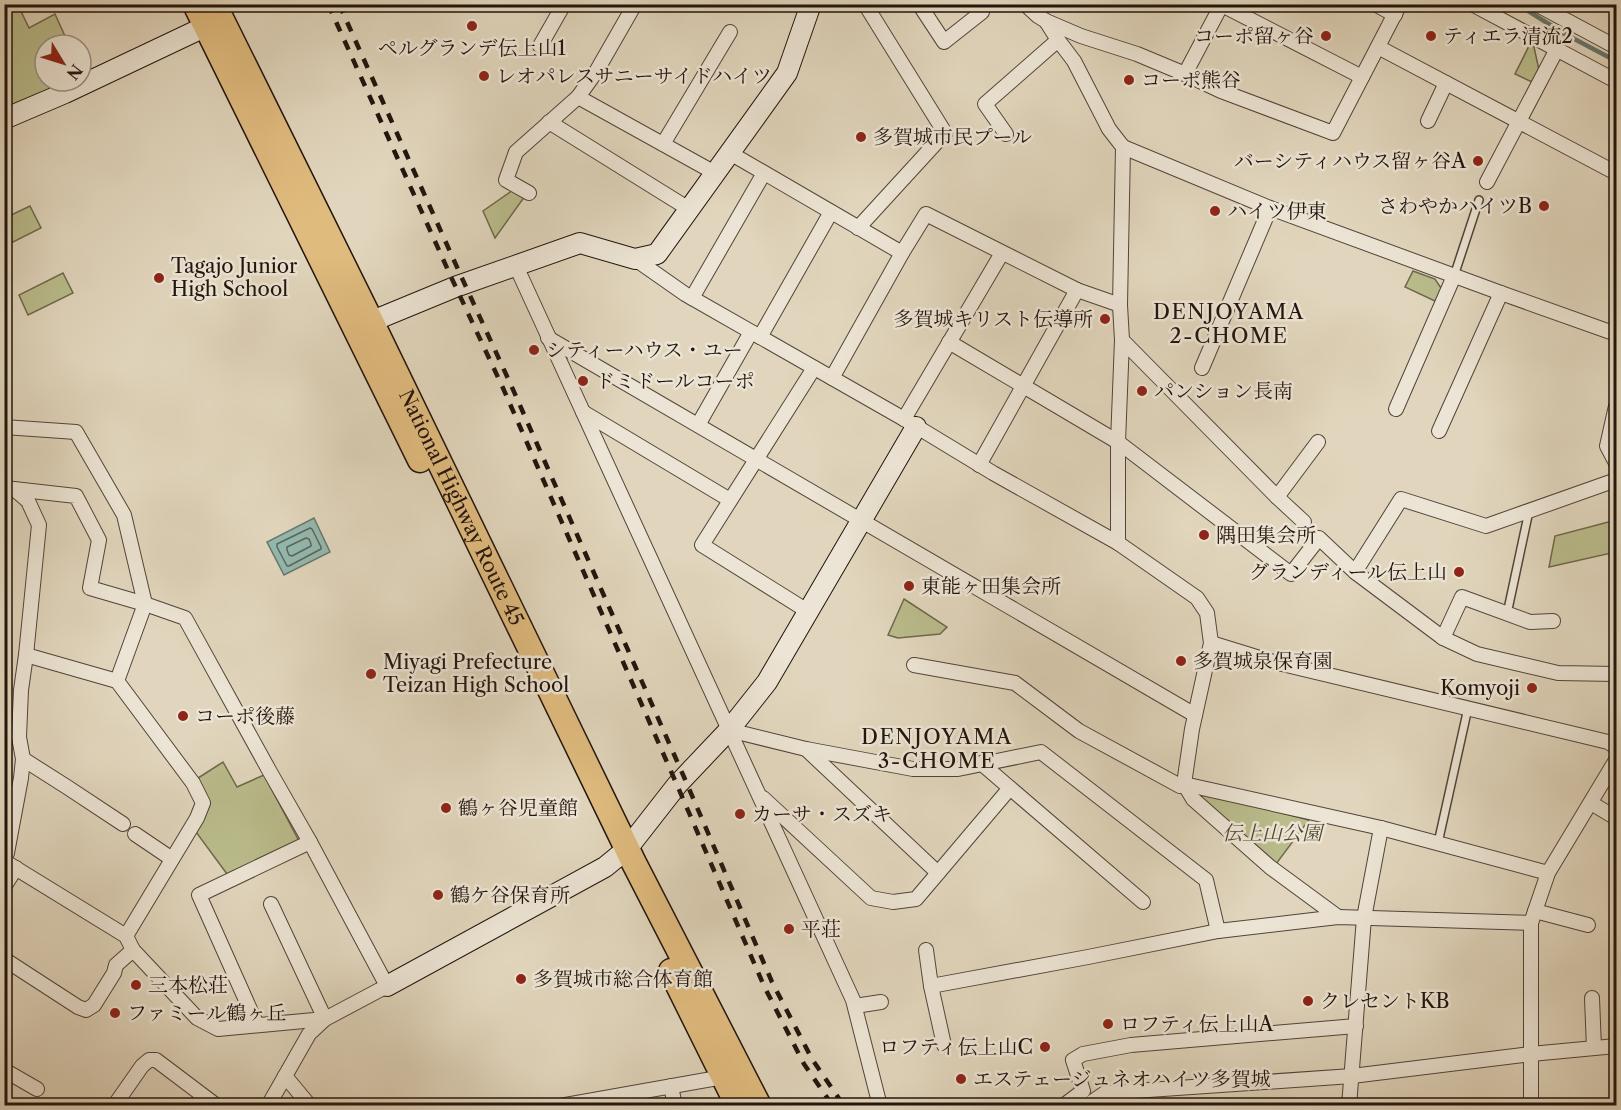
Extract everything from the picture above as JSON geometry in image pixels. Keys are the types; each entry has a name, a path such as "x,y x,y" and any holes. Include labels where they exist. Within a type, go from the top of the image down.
{"highway":[{"name":"National Highway Route 45","path":"195,4 214,17 622,854 731,1071 759,1106"},
{"name":"National Highway Route 45","path":"731,1071 738,1106"}],"street":[{"path":"540,46 564,4"},
{"path":"529,193 507,180 516,152 578,96 596,72 635,4"},
{"path":"635,259 657,254 787,73 811,4"},
{"path":"858,228 945,133 865,4"},
{"path":"919,4 944,42 982,12"},
{"path":"1025,4 1081,36 1137,54 1221,91 1333,133 1397,10 1375,4"},
{"path":"1472,4 1617,81"},
{"path":"1536,4 1617,47"},
{"path":"1185,74 1221,5 1362,78"},
{"path":"1043,14 1074,61 1108,129 1124,147 1270,208 1501,294 1617,334"},
{"path":"4,119 65,93 214,17"},
{"path":"663,144 730,32"},
{"path":"1006,134 985,104 1058,40"},
{"path":"1378,47 1617,173"},
{"path":"1487,182 1557,49"},
{"path":"1428,121 1446,83"},
{"path":"578,96 715,173"},
{"path":"549,122 689,209"},
{"path":"1118,543 1124,147"},
{"path":"730,153 902,253"},
{"path":"692,298 764,173"},
{"path":"1202,368 1270,208"},
{"path":"698,425 831,212"},
{"path":"832,378 926,214 1077,290 1120,305"},
{"path":"363,325 455,287 580,243 635,259 692,298 1118,543 1197,598 1207,613 1211,644 1195,715 1184,784 1193,798 1270,867 1338,917"},
{"path":"268,1106 309,1034 325,1019 605,867 622,854 677,785 729,730 767,682 809,612 861,520 949,342 1002,253"},
{"path":"516,266 853,1000 880,1106"},
{"path":"1396,409 1454,276"},
{"path":"979,465 1077,290"},
{"path":"1439,430 1501,294"},
{"path":"548,338 1195,715"},
{"path":"1122,340 1304,522"},
{"path":"949,342 1118,442 1291,574 1319,538 1355,572 1443,638 1477,654 1558,674 1612,672 1617,674"},
{"path":"809,612 702,545 814,368"},
{"path":"1617,406 1608,446 1617,463"},
{"path":"582,411 730,500"},
{"path":"4,427 76,432 124,515 145,604 117,681"},
{"path":"1277,497 1318,442"},
{"path":"1355,572 1401,499 1486,526 1617,480"},
{"path":"9,488 76,496 99,540 90,588 185,618 387,986"},
{"path":"4,887 8,863 7,853 21,778 22,759 19,737 21,690 39,525 28,501 9,488"},
{"path":"1443,638 1461,597 1530,622 1554,621"},
{"path":"1211,644 1266,660 1608,742 1617,747"},
{"path":"26,655 117,681 193,783 203,802 197,818 126,936"},
{"path":"914,665 1016,683 1079,731 1180,786 1184,784 1381,828 1548,873"},
{"path":"729,730 806,749 913,769 958,769 1041,752 1206,880 1218,931"},
{"path":"806,749 938,873"},
{"path":"22,759 123,824"},
{"path":"1531,1106 1533,917 1548,873 1617,760"},
{"path":"981,764 1143,902"},
{"path":"757,792 871,898 893,902 916,899 1010,789"},
{"path":"1591,803 1617,818"},
{"path":"1350,1106 1364,918 1381,828"},
{"path":"135,834 172,859"},
{"path":"257,1025 199,895 310,842"},
{"path":"8,863 126,936 133,950 197,1018 218,1029 325,1019"},
{"path":"270,904 325,1019"},
{"path":"931,986 1218,931 1338,917 1533,917 1588,925"},
{"path":"4,959 86,1010 94,1005 114,974 116,965 133,950"},
{"path":"926,950 944,1045"},
{"path":"1592,998 1594,1048"},
{"path":"855,1006 881,1002"},
{"path":"1063,1106 1083,1091 1073,1060 1083,1054 1131,1045 1356,1026"},
{"path":"1086,1106 1105,1093 1352,1076 1617,1046"},
{"path":"114,1106 149,1059 156,1060 217,1106"},
{"path":"4,1070 37,1089"},
{"path":"560,1106 712,1079 731,1071"},
{"path":"285,1076 310,1106"},
{"path":"671,1086 675,1106"}],"lane":[{"path":"1454,276 1479,200"},
{"path":"1507,614 1529,511"},
{"path":"1438,843 1468,708"}],"green space":[{"path":"5,5 18,5 29,28 55,14 64,33 33,33 33,93 46,93 5,111"},
{"path":"1530,44 1534,47 1539,70 1532,82 1515,74"},
{"path":"513,190 525,196 495,238 483,211"},
{"path":"30,206 41,228 5,246 5,218"},
{"path":"1413,271 1435,279 1443,291 1437,302 1405,287"},
{"path":"63,273 73,293 28,315 19,295"},
{"path":"1616,520 1616,552 1549,567 1555,536"},
{"path":"904,599 947,627 940,634 898,638 888,635"},
{"path":"223,762 237,787 264,775 299,841 227,874 196,832 200,821 195,780"},
{"name":"伝上山公園","path":"1205,793 1309,820 1276,864 1200,799"}],"water":[{"path":"314,518 330,552 284,575 267,542"}],"waterway":[{"path":"1517,4 1563,33 1616,61"}],"railway":[{"path":"328,4 503,388 764,986 804,1064 833,1106"},
{"path":"339,4 511,385 772,982 812,1059 844,1106"}],"place":[{"name":"ペルグランデ伝上山1","path":"472,26"},
{"name":"コーポ留ヶ谷","path":"1326,36"},
{"name":"ティエラ清流2","path":"1431,36"},
{"name":"レオパレスサニーサイドハイツ","path":"484,76"},
{"name":"コーポ熊谷","path":"1129,80"},
{"name":"多賀城市民プール","path":"861,137"},
{"name":"バーシティハウス留ヶ谷A","path":"1478,161"},
{"name":"さわやかハイツB","path":"1544,206"},
{"name":"ハイツ伊東","path":"1215,211"},
{"name":"Tagajo Junior High School","path":"159,278"},
{"name":"多賀城キリスト伝導所","path":"1105,319"},
{"name":"シティーハウス・ユー","path":"534,350"},
{"name":"ドミドールコーポ","path":"583,381"},
{"name":"パンション長南","path":"1142,391"},
{"name":"隅田集会所","path":"1204,535"},
{"name":"グランディール伝上山","path":"1459,572"},
{"name":"東能ヶ田集会所","path":"909,586"},
{"name":"多賀城泉保育園","path":"1181,661"},
{"name":"Miyagi Prefecture Teizan High School","path":"371,674"},
{"name":"Komyoji","path":"1532,688"},
{"name":"コーポ後藤","path":"183,716"},
{"name":"鶴ヶ谷児童館","path":"446,808"},
{"name":"カーサ・スズキ","path":"740,814"},
{"name":"鶴ケ谷保育所","path":"438,895"},
{"name":"平荘","path":"789,929"},
{"name":"多賀城市総合体育館","path":"521,979"},
{"name":"三本松荘","path":"136,985"},
{"name":"クレセントKB","path":"1308,1001"},
{"name":"ファミール鶴ヶ丘","path":"115,1013"},
{"name":"ロフティ伝上山A","path":"1108,1024"},
{"name":"ロフティ伝上山C","path":"1045,1047"},
{"name":"エステェージュネオハイツ多賀城","path":"961,1079"}],"district":[{"name":"DENJOYAMA 2-CHOME","path":"1229,323"},
{"name":"DENJOYAMA 3-CHOME","path":"937,748"}]}
